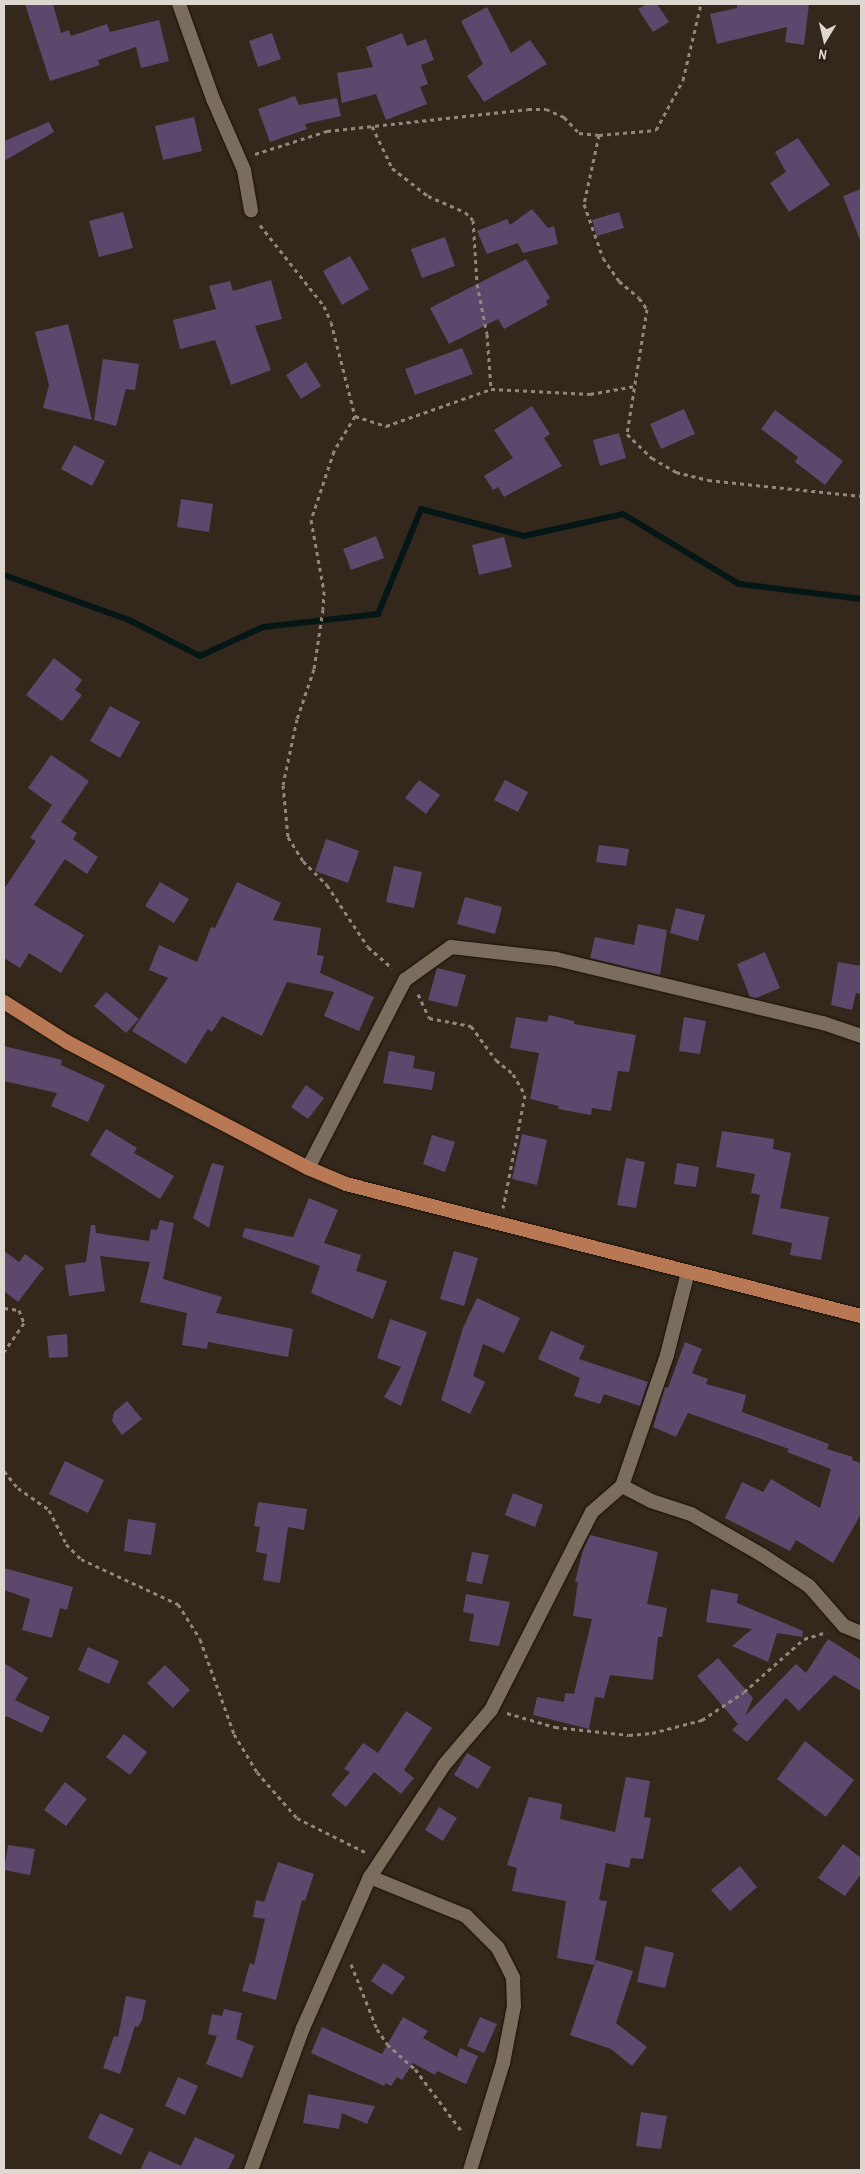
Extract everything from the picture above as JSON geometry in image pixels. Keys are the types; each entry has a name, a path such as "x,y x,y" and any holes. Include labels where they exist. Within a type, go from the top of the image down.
{"main road":[{"path":"4,1002 67,1042 308,1168 346,1184 861,1316"}],"street":[{"path":"179,4 213,99 240,158 251,210"},
{"path":"308,1168 405,980 451,948 556,959 796,1016 861,1036"},
{"path":"251,2170 303,2028 341,1938 370,1877 444,1765 491,1710 592,1512 622,1486 666,1354 688,1272"},
{"path":"622,1486 651,1501 691,1514 762,1554 808,1586 844,1626 861,1632"},
{"path":"370,1877 466,1916 498,1948 513,1978 514,2006 503,2063 470,2170"}],"path":[{"path":"240,158 292,145 327,131 546,108 564,117 579,133 599,136 656,130 683,80 701,4"},
{"path":"372,126 392,168 428,196 465,212 472,220 477,284 487,334 491,389"},
{"path":"599,136 584,204 603,258 619,281 639,298 647,309 627,434 652,458 676,472 708,480 861,496"},
{"path":"251,210 253,217 324,306 331,322 355,416 334,452 311,520 324,591 314,669 297,719 283,785 288,837 303,861 327,884 368,947 422,998 429,1018 471,1026 496,1060 513,1074 525,1095 500,1224"},
{"path":"355,416 386,426 491,389 590,394 635,386"},
{"path":"4,1308 19,1310 24,1323 4,1352"},
{"path":"4,1471 18,1488 49,1510 66,1544 81,1559 178,1604 200,1639 234,1734 257,1772 297,1818 381,1861"},
{"path":"491,1710 555,1728 629,1734 652,1733 702,1720 744,1692 804,1639 844,1626"},
{"path":"341,1938 377,2029 387,2044 415,2069 477,2152"}],"building":[{"path":"25,4 53,4 61,33 69,30 71,36 107,24 110,32 159,20 169,61 141,68 136,47 98,60 100,65 50,81"},
{"path":"647,4 657,4 669,22 653,32 638,9"},
{"path":"737,4 809,4 804,45 785,42 787,27 717,44 710,14 737,8"},
{"path":"487,7 511,53 530,40 547,64 484,102 467,76 483,64 461,21"},
{"path":"272,33 281,59 258,67 249,41"},
{"path":"402,33 407,46 426,39 434,60 421,65 428,84 420,87 427,104 386,120 376,94 342,103 337,73 373,67 366,47"},
{"path":"295,96 299,105 337,98 341,116 305,124 307,129 270,142 258,109"},
{"path":"194,117 202,151 163,160 155,126"},
{"path":"49,122 54,132 4,161 4,141"},
{"path":"798,138 830,185 789,212 770,183 786,172 775,152"},
{"path":"861,189 861,239 860,240 843,196"},
{"path":"532,209 548,228 554,226 558,244 523,253 518,243 487,254 477,231 507,219 510,225"},
{"path":"123,212 133,248 99,257 89,221"},
{"path":"619,212 624,228 597,236 592,220"},
{"path":"445,237 455,266 422,278 411,249"},
{"path":"350,256 369,289 342,305 323,271"},
{"path":"526,259 550,298 546,301 548,305 504,329 498,319 449,344 430,308"},
{"path":"271,280 282,319 255,326 271,370 231,385 215,340 180,349 173,320 216,309 209,286 230,281 233,291"},
{"path":"68,324 92,420 43,408 49,385 35,332"},
{"path":"462,348 473,374 415,395 405,369"},
{"path":"103,359 139,364 135,390 126,389 116,426 94,420"},
{"path":"306,362 321,386 301,399 286,375"},
{"path":"532,406 550,434 544,438 562,466 504,497 498,487 493,490 484,476 513,458 494,430"},
{"path":"684,409 695,434 661,449 650,424"},
{"path":"775,410 843,461 825,485 795,462 798,457 761,429"},
{"path":"619,433 626,458 600,466 593,440"},
{"path":"74,445 105,461 92,486 61,469"},
{"path":"181,499 213,504 209,532 177,527"},
{"path":"376,536 384,558 351,570 343,549"},
{"path":"504,537 512,567 479,575 472,545"},
{"path":"54,658 82,680 75,690 82,695 62,721 26,695"},
{"path":"110,706 140,722 120,758 90,741"},
{"path":"51,755 89,781 61,822 77,833 73,839 98,857 87,874 65,859 34,905 84,935 61,973 29,953 20,968 4,958 4,889 36,841 30,838 52,805 28,788"},
{"path":"419,780 440,795 426,814 405,798"},
{"path":"505,780 528,792 518,812 494,800"},
{"path":"326,839 359,851 348,883 315,871"},
{"path":"599,845 629,849 626,866 596,862"},
{"path":"394,866 422,872 414,908 386,902"},
{"path":"160,882 189,899 174,923 145,906"},
{"path":"237,882 281,903 273,920 321,928 317,955 324,956 320,973 374,997 359,1031 324,1016 334,992 287,982 262,1036 222,1016 212,1032 208,1029 186,1064 132,1031 168,978 149,970 159,945 197,962 211,927 215,928"},
{"path":"465,897 502,907 495,934 457,924"},
{"path":"676,908 705,915 698,941 670,933"},
{"path":"638,924 667,930 660,975 590,958 595,937 634,945"},
{"path":"765,952 780,988 756,998 750,997 737,964"},
{"path":"838,962 861,966 861,994 856,993 852,1010 831,1005"},
{"path":"437,968 466,975 457,1007 428,1000"},
{"path":"106,992 139,1019 126,1033 94,1006"},
{"path":"549,1015 574,1021 574,1024 636,1035 629,1072 618,1071 611,1111 592,1108 591,1115 558,1109 559,1106 530,1099 539,1053 510,1048 516,1017 547,1022"},
{"path":"684,1017 706,1021 700,1054 679,1051"},
{"path":"4,1046 62,1060 61,1065 105,1085 88,1122 51,1106 57,1093 4,1081"},
{"path":"389,1051 415,1056 413,1068 435,1072 432,1090 383,1083"},
{"path":"306,1085 324,1098 308,1119 291,1107"},
{"path":"106,1129 137,1148 134,1153 174,1176 160,1199 90,1155"},
{"path":"722,1131 774,1139 773,1149 791,1153 780,1208 829,1217 821,1260 790,1255 792,1243 752,1234 760,1195 751,1193 755,1174 716,1167"},
{"path":"522,1134 547,1140 537,1185 512,1179"},
{"path":"432,1135 455,1142 445,1172 423,1164"},
{"path":"626,1158 645,1162 636,1208 617,1205"},
{"path":"212,1163 224,1166 209,1228 193,1218"},
{"path":"677,1163 699,1167 696,1187 674,1184"},
{"path":"309,1198 338,1210 324,1243 361,1255 356,1271 387,1281 373,1319 311,1293 320,1266 242,1237 245,1228 293,1237"},
{"path":"160,1220 174,1223 163,1279 222,1297 216,1313 293,1329 288,1357 208,1342 207,1349 182,1345 187,1313 140,1302 150,1262 100,1256 105,1291 69,1296 65,1265 86,1262 91,1225 95,1225 96,1233 149,1241 151,1229 157,1230"},
{"path":"4,1251 19,1262 25,1254 44,1268 18,1302 4,1291"},
{"path":"454,1251 478,1258 464,1306 440,1299"},
{"path":"477,1298 520,1318 504,1353 483,1344 473,1376 485,1382 470,1414 441,1400 463,1328"},
{"path":"390,1319 427,1332 401,1406 384,1397 401,1367 377,1358"},
{"path":"551,1331 585,1346 579,1359 648,1382 640,1406 604,1394 600,1404 574,1396 580,1378 538,1359"},
{"path":"67,1334 68,1357 49,1358 47,1336"},
{"path":"685,1342 702,1349 692,1373 708,1379 706,1384 746,1395 742,1412 829,1444 827,1449 853,1457 852,1460 861,1463 861,1514 833,1563 796,1540 790,1551 725,1518 742,1482 763,1492 771,1479 820,1508 831,1469 787,1452 789,1449 688,1413 676,1437 653,1427 665,1387 668,1388"},
{"path":"127,1401 142,1419 122,1435 112,1421 114,1412"},
{"path":"65,1461 104,1480 88,1513 49,1494"},
{"path":"513,1493 543,1505 535,1527 505,1515"},
{"path":"258,1502 307,1509 304,1530 288,1527 280,1583 263,1580 267,1554 256,1552 260,1527 254,1526"},
{"path":"128,1519 156,1523 151,1555 124,1551"},
{"path":"590,1535 658,1552 647,1604 667,1608 662,1637 658,1637 653,1680 610,1675 604,1698 595,1697 589,1729 533,1715 537,1697 564,1702 565,1693 574,1694 592,1619 573,1616 578,1582 575,1582 583,1550"},
{"path":"472,1552 489,1555 482,1584 466,1581"},
{"path":"4,1568 73,1587 67,1610 60,1608 52,1638 22,1630 30,1599 4,1590"},
{"path":"711,1589 738,1594 737,1603 803,1631 802,1637 777,1633 768,1662 732,1646 752,1629 706,1622"},
{"path":"466,1594 510,1602 499,1646 469,1641 474,1614 463,1612"},
{"path":"828,1639 861,1660 861,1691 834,1675 799,1711 786,1698 747,1742 732,1730 738,1724 697,1676 718,1658 753,1698 745,1716 796,1664 806,1673"},
{"path":"88,1647 119,1661 109,1684 78,1670"},
{"path":"4,1663 28,1678 15,1700 50,1717 42,1733 6,1716 4,1719"},
{"path":"165,1665 190,1690 173,1708 147,1683"},
{"path":"406,1711 432,1728 404,1770 414,1778 401,1794 374,1772 346,1807 331,1795 350,1772 344,1769 363,1743 378,1753"},
{"path":"124,1734 147,1752 130,1775 106,1757"},
{"path":"805,1741 854,1780 826,1817 777,1779"},
{"path":"467,1753 491,1767 478,1789 454,1775"},
{"path":"626,1777 650,1781 644,1817 651,1818 643,1859 631,1858 629,1868 606,1863 599,1900 607,1901 594,1965 557,1958 566,1901 512,1891 517,1868 507,1865 529,1797 562,1804 560,1819 615,1832"},
{"path":"65,1782 87,1799 66,1826 44,1810"},
{"path":"439,1807 457,1818 443,1841 425,1830"},
{"path":"843,1844 861,1858 861,1874 845,1896 818,1878"},
{"path":"8,1845 35,1849 30,1875 4,1870"},
{"path":"278,1862 314,1874 305,1901 302,1900 276,2000 242,1991 250,1963 254,1965 265,1919 253,1917 256,1900 264,1902"},
{"path":"740,1866 757,1887 730,1911 711,1890"},
{"path":"645,1946 674,1953 665,1988 637,1982"},
{"path":"596,1960 633,1971 616,2023 647,2047 632,2066 611,2049 570,2035"},
{"path":"383,1963 405,1977 392,1995 371,1981"},
{"path":"126,1996 146,2000 142,2020 138,2027 135,2026 120,2074 103,2068 114,2036 118,2037"},
{"path":"224,2009 242,2013 236,2039 254,2046 242,2078 206,2064 217,2036 208,2034 212,2014 222,2016"},
{"path":"403,2017 428,2031 423,2038 457,2057 460,2048 478,2056 466,2084 437,2071 435,2075 413,2063 402,2080 397,2077 391,2086 386,2083 384,2086 311,2053 322,2027 382,2054"},
{"path":"480,2017 497,2024 484,2053 467,2046"},
{"path":"178,2077 198,2086 185,2115 165,2106"},
{"path":"308,2094 375,2106 367,2124 342,2113 339,2129 303,2123"},
{"path":"641,2112 667,2116 661,2149 636,2146"},
{"path":"100,2113 134,2129 121,2155 88,2138"},
{"path":"195,2137 235,2155 228,2170 140,2170 149,2151 181,2166"}],"waterway":[{"path":"4,575 129,620 200,656 263,627 378,614 421,509 524,536 623,514 739,584 861,599"}]}
